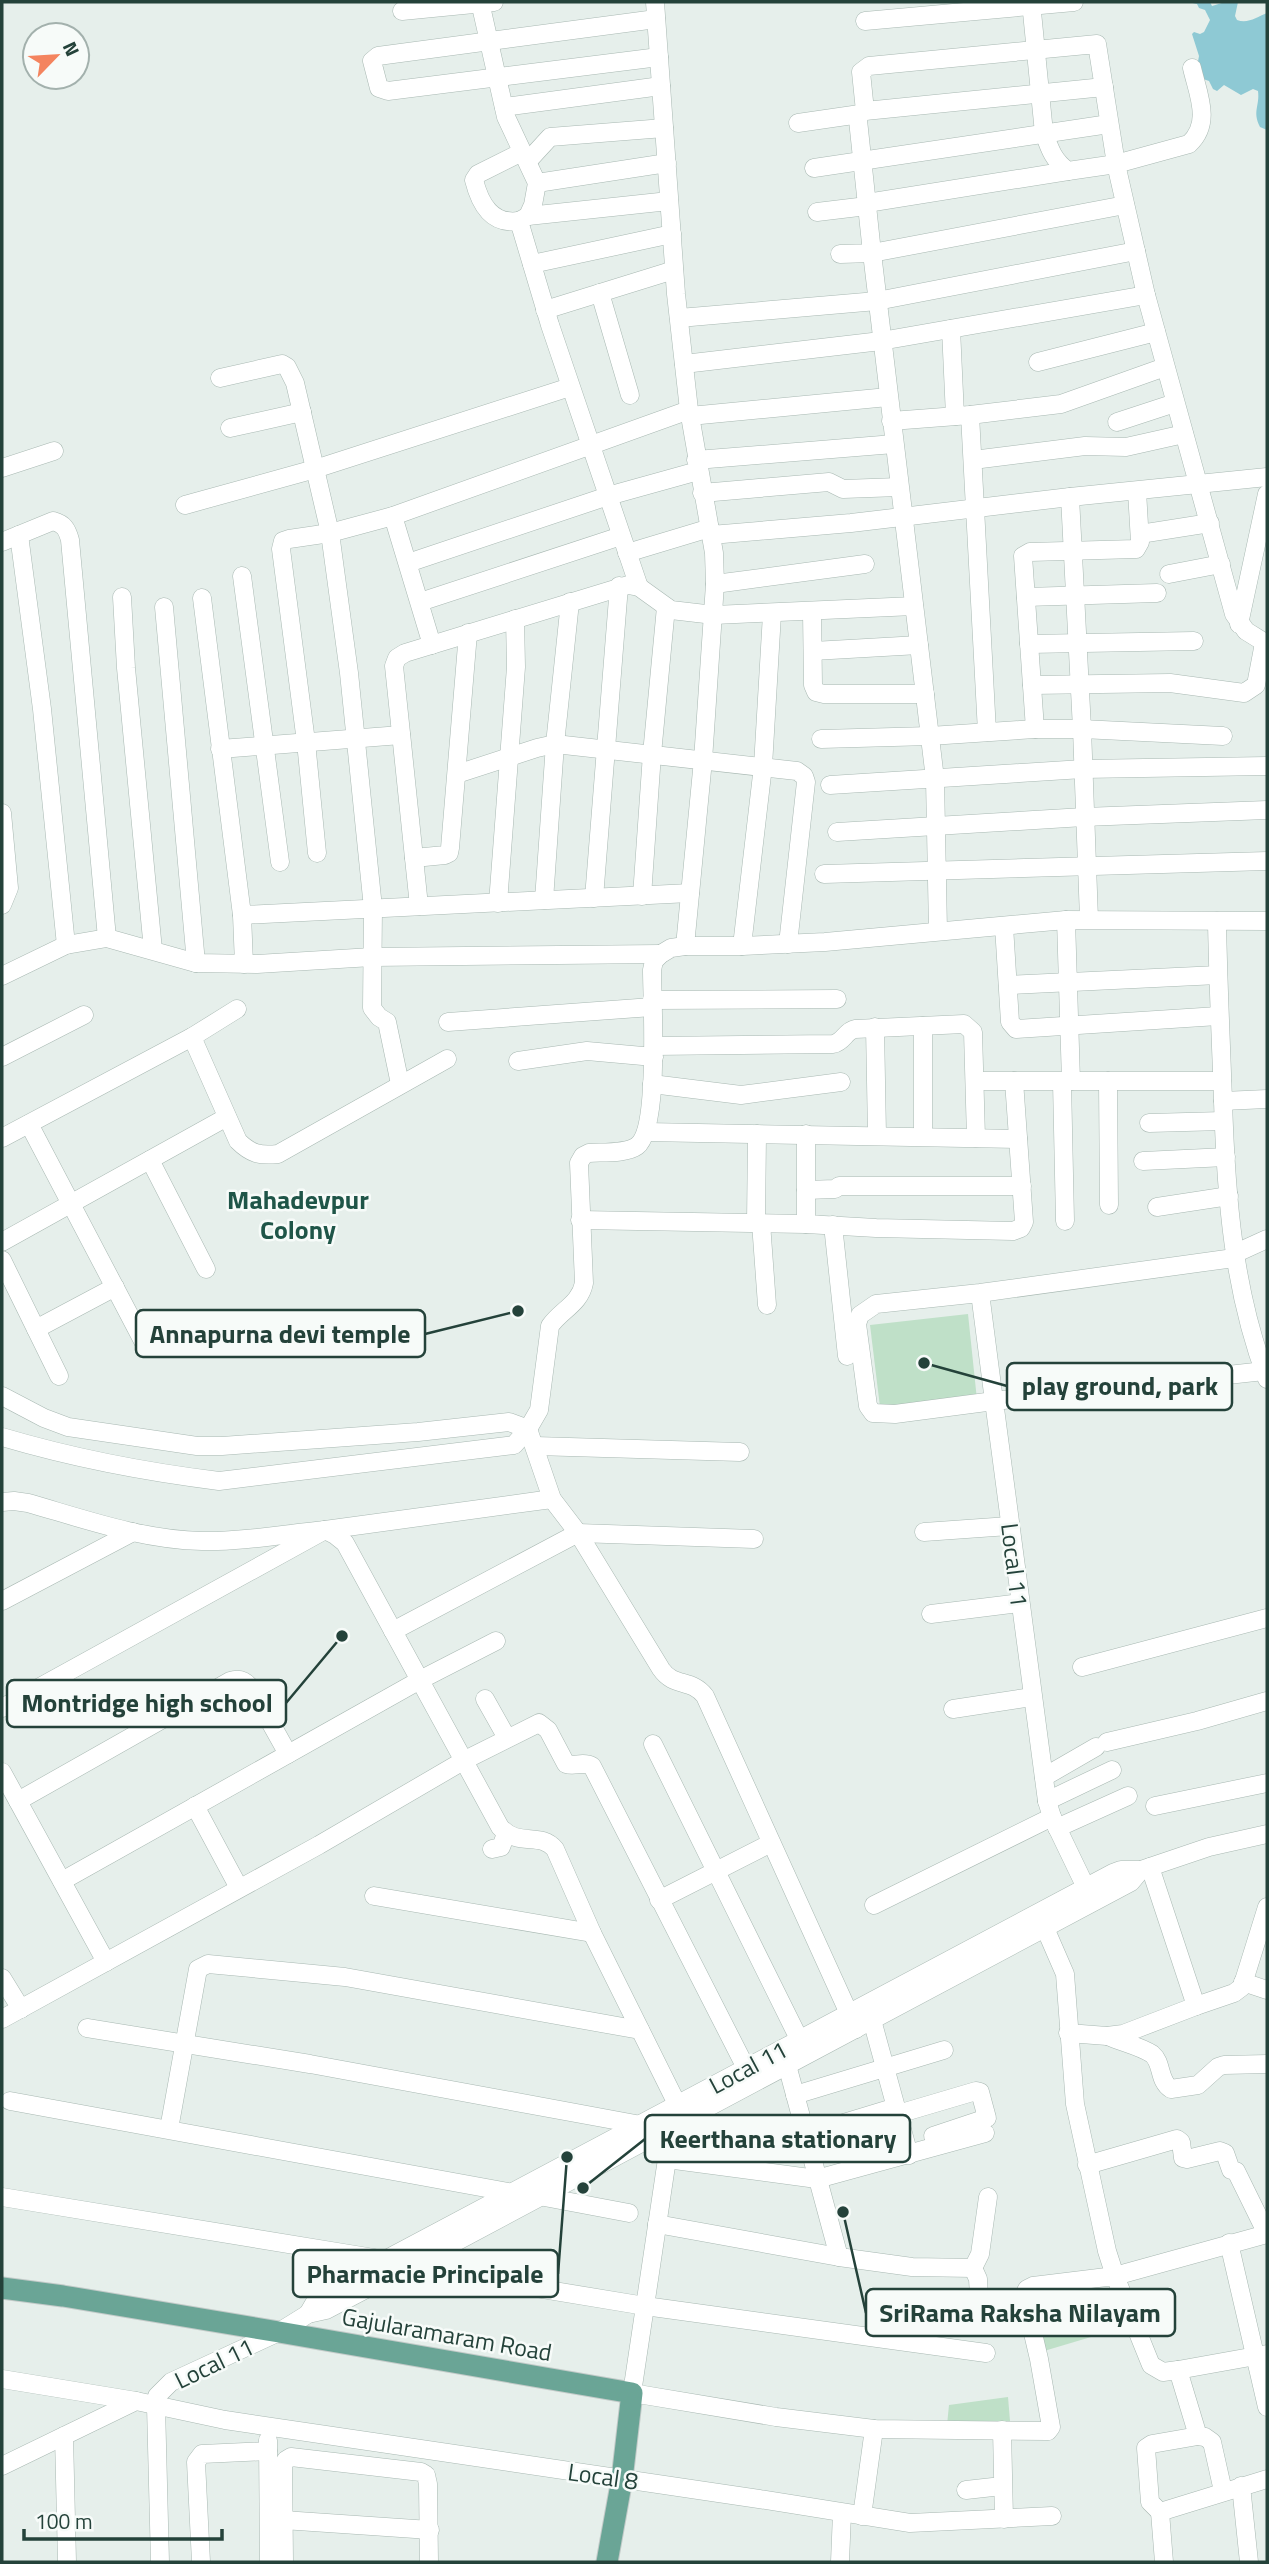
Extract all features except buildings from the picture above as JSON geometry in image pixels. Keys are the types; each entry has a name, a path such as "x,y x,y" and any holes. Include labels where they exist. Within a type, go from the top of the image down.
{"main road":[{"name":"Gajularamaram Road","path":"2,2288 63,2296 632,2393"},
{"path":"608,2562 622,2479 632,2393"}],"street":[{"path":"402,10 485,2 489,40 504,107 537,183 533,205 523,218 532,264 570,387 639,587"},
{"path":"865,21 1074,2"},
{"path":"1031,4 1044,133 1058,163 1068,171"},
{"path":"659,57 388,91 379,89 372,61 378,56 489,40 656,10 674,270 689,413 710,532 715,584 703,760 685,946"},
{"path":"938,931 935,779 881,341 863,161 862,72 869,66 1097,44 1116,164 1146,295 1175,403 1239,624 1265,643 1256,685 1244,693 1170,683 1032,685"},
{"path":"817,212 1116,164 1189,144 1195,139 1203,114 1192,68"},
{"path":"504,107 661,86"},
{"path":"798,123 863,113 1104,87"},
{"path":"814,168 1109,124"},
{"path":"664,128 550,137 525,157 478,174 474,180 485,209 500,220 669,201"},
{"path":"537,183 667,163"},
{"path":"840,254 872,253 1125,205"},
{"path":"532,264 672,234"},
{"path":"679,318 877,300 1136,251"},
{"path":"545,310 674,270"},
{"path":"600,293 630,395"},
{"path":"684,364 881,341 1146,295"},
{"path":"951,329 962,416 973,460 987,732"},
{"path":"1038,362 1156,332"},
{"path":"220,378 282,364 287,367 295,383 330,533 356,738 373,908 372,1008 387,1023 400,1084"},
{"path":"891,421 1061,404 1165,367"},
{"path":"185,505 315,469 570,387"},
{"path":"317,853 306,742 281,549 283,541 330,533 393,516 590,445 689,413 888,397"},
{"path":"1117,422 1175,403"},
{"path":"230,428 302,412"},
{"path":"973,460 1085,446 1126,447 1184,434"},
{"path":"408,563 697,466 894,444"},
{"path":"2,468 54,451"},
{"path":"420,602 624,544 710,532 903,517 1267,477"},
{"path":"702,493 829,482 843,489 899,487"},
{"path":"1035,729 1024,555 1073,550 1132,550 1139,545 1140,534 1137,491"},
{"path":"1239,624 1267,494"},
{"path":"1070,497 1089,919"},
{"path":"393,516 432,645"},
{"path":"2,542 53,521 62,523 70,540 107,938"},
{"path":"1140,534 1210,523"},
{"path":"19,535 42,709 65,945"},
{"path":"715,584 865,564"},
{"path":"1168,574 1221,564"},
{"path":"242,576 280,862"},
{"path":"419,906 394,666 397,657 619,586 639,587 666,607 680,612 714,615 914,606"},
{"path":"594,898 619,586"},
{"path":"1026,597 1157,593"},
{"path":"122,597 127,680 153,950"},
{"path":"202,598 242,915 244,964"},
{"path":"544,900 555,744 570,602"},
{"path":"164,607 196,963"},
{"path":"642,896 666,607"},
{"path":"812,612 813,685 816,692 925,694"},
{"path":"742,946 763,766 772,614"},
{"path":"498,903 516,667 515,618"},
{"path":"414,858 449,853 468,633"},
{"path":"1029,643 1194,641"},
{"path":"813,651 919,645"},
{"path":"821,739 1035,729 1223,736"},
{"path":"220,749 401,735"},
{"path":"457,775 555,744 797,771 804,775 806,782 788,944"},
{"path":"830,785 1083,769 1267,766"},
{"path":"837,832 1084,817 1267,810"},
{"path":"2,813 9,888 2,905"},
{"path":"824,874 1267,861"},
{"path":"242,915 690,893"},
{"path":"1065,1221 1069,1025 1066,920"},
{"path":"2,1437 67,1455 219,1481 514,1445 528,1429 539,1409 550,1326 582,1294 584,1283 579,1163 583,1156 589,1153 634,1149 641,1143 646,1132 654,1051 652,970 654,961 660,954 671,948 685,946 788,944 1066,920 1267,921"},
{"path":"1217,920 1223,1121 1234,1256 1242,1301 1266,1375 994,1401 895,1414 873,1413 867,1406 857,1324 859,1315 876,1304 980,1293 1234,1256 1267,1239"},
{"path":"1004,926 1010,1022 1013,1028 1218,1016"},
{"path":"2,976 65,945 107,938 196,963 244,964 372,957 660,954"},
{"path":"1008,985 1218,975"},
{"path":"448,1022 652,1003 837,999"},
{"path":"2,1138 192,1037 237,1009"},
{"path":"2,1057 84,1016"},
{"path":"518,1062 587,1051 833,1044 839,1042 850,1030 964,1024 973,1032 976,1138"},
{"path":"923,1026 923,1136"},
{"path":"875,1027 877,1135"},
{"path":"192,1037 238,1141 248,1152 264,1156 278,1154 447,1059"},
{"path":"975,1082 1222,1081"},
{"path":"652,1084 741,1095 841,1082"},
{"path":"580,1220 1013,1231 1021,1228 1024,1222 1014,1082"},
{"path":"1108,1082 1109,1205"},
{"path":"1223,1101 1267,1099"},
{"path":"2,1242 227,1117"},
{"path":"1149,1123 1223,1121"},
{"path":"29,1124 143,1340"},
{"path":"646,1132 1018,1139"},
{"path":"806,1133 806,1224"},
{"path":"757,1134 759,1223 767,1305"},
{"path":"1143,1161 1226,1157"},
{"path":"150,1160 206,1269"},
{"path":"806,1190 835,1189 839,1186 1022,1186"},
{"path":"1157,1207 1229,1196"},
{"path":"833,1225 847,1356"},
{"path":"2,1260 59,1376"},
{"path":"36,1329 115,1287"},
{"name":"Local 11","path":"980,1293 1044,1777 1052,1815 1089,1895"},
{"path":"2,1396 68,1427 197,1446 418,1432 509,1422 528,1429 552,1499 578,1534 666,1677 692,1684 705,1696 771,1843 886,2073 908,2150"},
{"path":"535,1446 740,1452"},
{"path":"2,1503 28,1503 133,1532 203,1541 325,1530 552,1499"},
{"path":"924,1532 1009,1526"},
{"path":"325,1530 345,1543 500,1827 513,1838 550,1843 555,1849 679,2117 667,2159 632,2393 776,2417 874,2429 1048,2431 1051,2427 1024,2295 1027,2289 1115,2276 1267,2234 1236,2171 1231,2169 1225,2153 1220,2151 1183,2158 1181,2142 1177,2139 1087,2165"},
{"path":"2,1708 325,1530"},
{"path":"2,1601 133,1532"},
{"path":"393,1631 578,1534 754,1539"},
{"path":"931,1614 1020,1603"},
{"path":"1082,1667 1267,1618"},
{"path":"62,1881 420,1680 496,1641"},
{"path":"18,1801 237,1678 251,1688 288,1754"},
{"path":"953,1709 1032,1697"},
{"path":"485,1699 507,1738"},
{"path":"1044,1777 1101,1745 1267,1700"},
{"path":"2,2019 319,1845 464,1761 539,1723 548,1730 566,1764 571,1766 583,1763 592,1766 746,2068"},
{"path":"653,1744 803,2048"},
{"path":"874,1905 1052,1815 1112,1770"},
{"path":"2,1772 106,1962"},
{"path":"1155,1806 1267,1783"},
{"path":"1052,1815 1128,1796"},
{"path":"195,1806 239,1888"},
{"path":"492,1849 501,1847 506,1834"},
{"name":"Local 11","path":"308,2314 319,2295 386,2260 429,2247 539,2196 560,2177 641,2125 679,2117 746,2068 803,2048 859,2021 1089,1895 1131,1882 1145,1868 1209,1847 1267,1834"},
{"path":"659,1900 771,1843"},
{"path":"1145,1868 1196,2006"},
{"name":"Local 11","path":"924,1983 1045,1928 1089,1895"},
{"path":"374,1896 592,1933"},
{"path":"1068,2033 1107,2036 1131,2031 1234,1993 1244,1982 1267,1907"},
{"path":"1045,1928 1065,1974 1073,2094 1107,2251 1151,2365 1163,2372 1262,2355"},
{"path":"169,2129 198,1969 208,1964 345,1977 640,2030"},
{"path":"2,1978 20,2009"},
{"path":"1244,1982 1267,1990"},
{"path":"87,2028 310,2064 641,2125"},
{"path":"1107,2036 1152,2054 1164,2084 1171,2089 1198,2085 1224,2064 1267,2064"},
{"name":"Local 11","path":"160,2562 156,2406 157,2396 171,2382 279,2332 308,2314 326,2310 409,2267 429,2247 513,2193 560,2177 787,2065 803,2048"},
{"path":"801,2098 886,2073 944,2050"},
{"path":"787,2065 801,2098 817,2179 839,2257"},
{"path":"667,2159 817,2179 908,2150 987,2118 979,2092 976,2091 817,2132"},
{"path":"10,2101 513,2193"},
{"path":"908,2150 985,2133"},
{"path":"539,2196 629,2213"},
{"path":"2,2197 386,2260"},
{"path":"972,2268 980,2253 988,2197"},
{"path":"657,2224 839,2257 912,2267 972,2268"},
{"path":"1229,2244 1262,2355 1267,2407"},
{"path":"409,2267 645,2306 986,2353"},
{"path":"972,2268 978,2279 980,2313"},
{"path":"1178,2370 1198,2436"},
{"name":"Local 8","path":"2,2379 136,2401 267,2427 910,2523 1052,2516"},
{"path":"2,2466 136,2401"},
{"path":"267,2427 269,2562"},
{"path":"862,2516 874,2429"},
{"path":"1002,2430 1003,2519"},
{"path":"64,2436 68,2562"},
{"path":"1164,2562 1160,2512 1150,2502 1146,2448 1152,2444 1205,2437 1212,2442 1223,2491"},
{"path":"201,2562 196,2462 202,2454 268,2451"},
{"path":"284,2562 283,2465 291,2457 426,2475 430,2530 429,2562"},
{"path":"1160,2512 1267,2479"},
{"path":"966,2490 1002,2486"},
{"path":"1241,2486 1249,2562"},
{"path":"840,2562 842,2513"},
{"path":"283,2520 430,2530"}],"green space":[{"path":"968,1314 977,1400 881,1415 870,1325"},
{"path":"1079,2292 1091,2337 1044,2351 1034,2300"},
{"path":"1008,2397 1010,2421 947,2425 949,2405"}],"water":[{"path":"1188,2 1210,2 1212,6 1238,2 1235,16 1241,21 1252,20 1267,13 1267,130 1260,127 1256,113 1258,91 1253,89 1241,95 1224,85 1217,91 1209,81 1203,79 1197,67 1199,56 1192,34 1204,32 1210,20 1205,10"}],"place":[{"name":"Annapurna devi temple","path":"518,1311"},
{"name":"play ground, park","path":"924,1363"},
{"name":"Montridge high school","path":"342,1636"},
{"name":"Pharmacie Principale","path":"567,2157"},
{"name":"Keerthana stationary","path":"583,2188"},
{"name":"SriRama Raksha Nilayam","path":"843,2212"}],"district":[{"name":"Mahadevpur Colony","path":"298,1214"}]}
